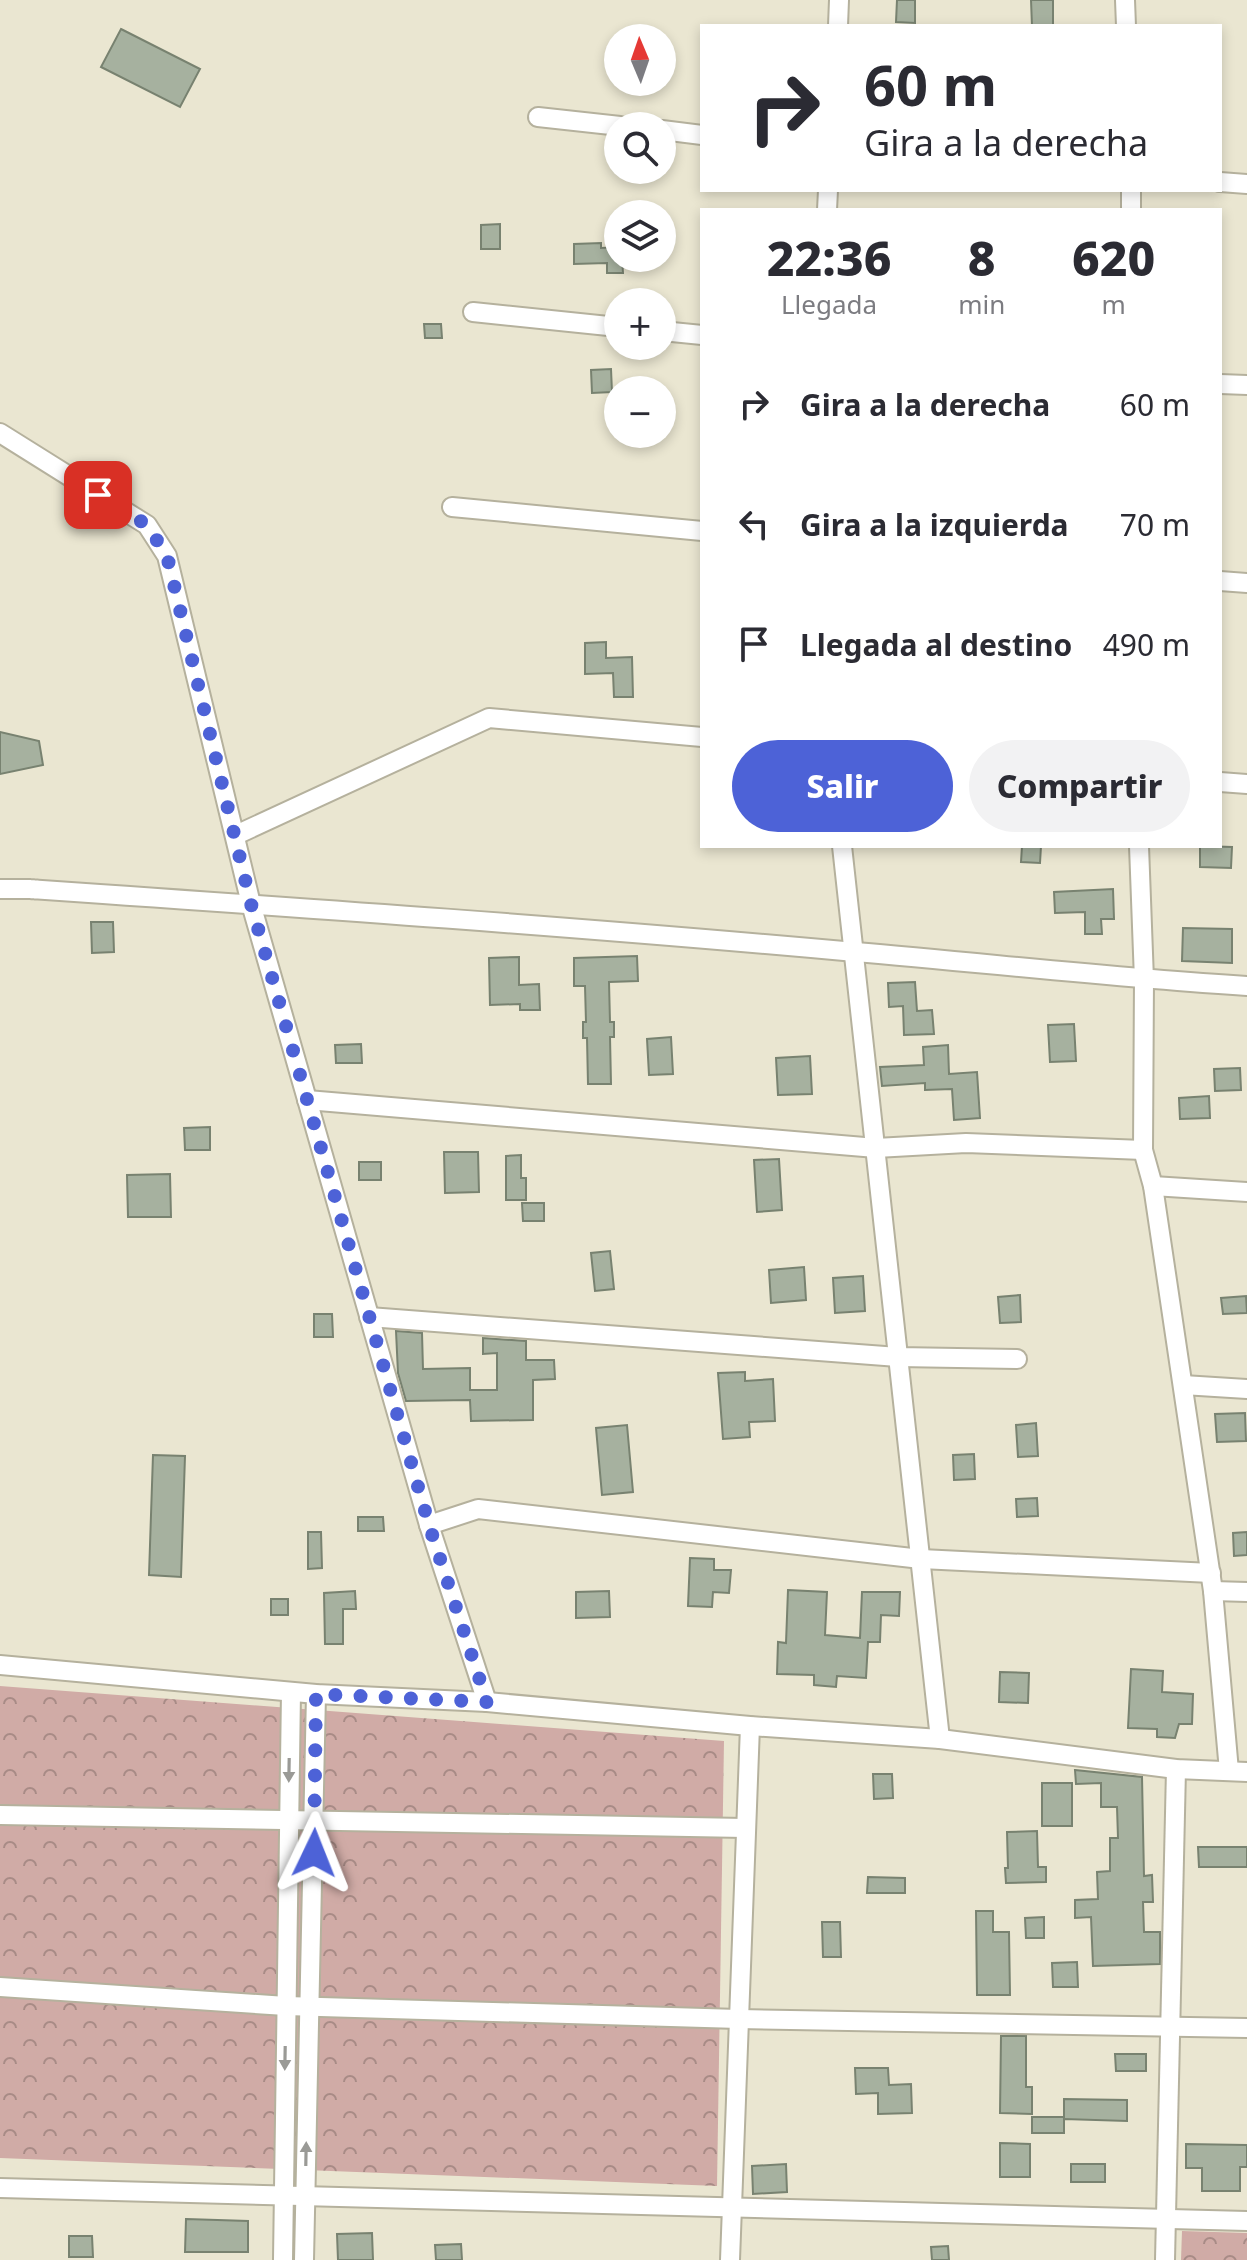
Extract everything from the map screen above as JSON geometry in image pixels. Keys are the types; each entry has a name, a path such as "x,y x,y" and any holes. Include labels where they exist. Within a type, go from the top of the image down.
{"street":[{"path":"838,24 839,0"},
{"path":"1125,0 1126,24"},
{"path":"538,117 604,124"},
{"path":"676,132 700,135"},
{"path":"1222,182 1247,184"},
{"path":"473,312 604,326"},
{"path":"676,332 700,335"},
{"path":"1222,384 1247,385"},
{"path":"0,433 147,525 167,556 251,904 429,1525 487,1702"},
{"path":"452,507 700,531"},
{"path":"1222,581 1247,583"},
{"path":"236,835 489,718 700,737"},
{"path":"1222,782 1247,784"},
{"path":"842,848 940,1739"},
{"path":"0,1665 316,1694 487,1702 750,1726 940,1739 1176,1769 1238,1771 1153,1186 1143,1150 1144,980 1139,848"},
{"path":"0,889 251,904 854,952 1144,980 1247,986"},
{"path":"307,1100 876,1148 966,1143 1143,1150"},
{"path":"1153,1186 1247,1192"},
{"path":"369,1317 898,1357 1017,1359"},
{"path":"1183,1385 1247,1389"},
{"path":"429,1525 478,1509 921,1559 1212,1582 1247,1592"},
{"path":"283,2260 291,1692"},
{"path":"304,2260 316,1694"},
{"path":"730,2260 750,1726"},
{"path":"1165,2260 1176,1769"},
{"path":"0,1815 745,1828"},
{"path":"0,1987 309,2007 1247,2028"},
{"path":"0,2188 1247,2221"}],"green space":[{"path":"0,1686 724,1741 717,2186 0,2158"},
{"path":"1182,2231 1247,2233 1247,2260 1181,2260"}],"building":[{"path":"897,0 915,0 915,23 896,22"},
{"path":"1031,0 1053,0 1053,24 1032,24"},
{"path":"121,29 200,69 180,107 101,67"},
{"path":"500,224 500,249 481,249 481,225"},
{"path":"601,243 604,263 574,264 574,244"},
{"path":"424,324 441,324 442,338 425,338"},
{"path":"611,369 611,376 604,376 604,392 592,393 591,370"},
{"path":"606,642 606,658 632,657 633,697 614,697 613,673 585,674 585,643"},
{"path":"0,732 39,741 43,765 0,774"},
{"path":"1232,847 1231,868 1200,867 1200,848"},
{"path":"1022,848 1041,848 1040,863 1021,862"},
{"path":"1113,889 1114,919 1101,919 1102,934 1085,934 1085,912 1055,913 1054,892"},
{"path":"91,922 113,922 114,952 92,953"},
{"path":"1183,928 1232,929 1232,963 1182,961"},
{"path":"637,956 638,981 609,982 610,1022 614,1022 614,1037 610,1037 611,1084 588,1084 587,1038 583,1038 585,986 574,986 574,958"},
{"path":"519,957 519,985 539,984 540,1010 520,1010 520,1004 490,1005 489,958"},
{"path":"915,982 917,1011 932,1010 934,1034 904,1035 903,1006 889,1007 888,983"},
{"path":"1074,1024 1076,1061 1050,1062 1048,1025"},
{"path":"671,1037 673,1074 649,1075 647,1039"},
{"path":"361,1044 362,1063 336,1063 335,1045"},
{"path":"948,1045 949,1074 977,1072 980,1118 954,1120 952,1089 925,1090 925,1083 882,1086 880,1067 924,1065 923,1047"},
{"path":"810,1056 812,1094 778,1095 776,1058"},
{"path":"1240,1068 1241,1090 1215,1091 1214,1069"},
{"path":"1209,1096 1210,1118 1180,1119 1179,1098"},
{"path":"210,1127 210,1150 185,1150 184,1128"},
{"path":"444,1152 478,1152 479,1192 445,1193"},
{"path":"521,1155 521,1178 526,1178 526,1200 506,1200 506,1156"},
{"path":"779,1159 782,1210 757,1212 754,1160"},
{"path":"359,1162 381,1162 381,1180 359,1180"},
{"path":"170,1174 171,1217 128,1217 127,1175"},
{"path":"522,1203 544,1203 544,1221 523,1221"},
{"path":"610,1251 614,1289 595,1291 591,1253"},
{"path":"804,1267 806,1300 771,1303 769,1270"},
{"path":"863,1276 865,1311 835,1313 833,1278"},
{"path":"1020,1295 1021,1322 1000,1323 998,1297"},
{"path":"1246,1296 1247,1313 1223,1314 1221,1298"},
{"path":"314,1314 332,1314 333,1337 314,1337"},
{"path":"396,1331 422,1333 423,1369 470,1368 470,1390 497,1390 497,1353 483,1354 483,1338 526,1341 526,1360 554,1360 555,1379 533,1380 533,1420 471,1421 470,1400 406,1401 398,1373"},
{"path":"745,1372 745,1381 773,1379 775,1421 749,1422 750,1437 723,1439 718,1373"},
{"path":"1245,1413 1246,1441 1217,1442 1215,1414"},
{"path":"1036,1423 1038,1456 1018,1457 1016,1425"},
{"path":"627,1425 633,1492 602,1495 596,1428"},
{"path":"974,1454 975,1479 954,1480 953,1455"},
{"path":"153,1455 185,1456 181,1577 149,1575"},
{"path":"1037,1498 1038,1516 1017,1517 1016,1499"},
{"path":"358,1517 383,1517 384,1531 358,1531"},
{"path":"308,1532 321,1532 322,1568 308,1569"},
{"path":"1247,1532 1247,1555 1234,1556 1233,1533"},
{"path":"690,1558 714,1559 714,1570 731,1570 729,1593 713,1592 712,1607 688,1606"},
{"path":"788,1590 827,1592 825,1635 860,1638 862,1592 900,1592 899,1616 881,1615 880,1642 868,1642 866,1678 837,1676 836,1687 814,1685 814,1675 777,1674 778,1642 786,1643"},
{"path":"355,1591 356,1609 343,1609 343,1644 325,1644 324,1593"},
{"path":"609,1591 610,1617 576,1618 576,1592"},
{"path":"271,1599 288,1599 288,1615 271,1615"},
{"path":"1131,1669 1163,1671 1162,1692 1193,1694 1192,1724 1179,1724 1175,1738 1157,1737 1157,1729 1128,1728"},
{"path":"1000,1672 1029,1673 1028,1703 999,1702"},
{"path":"1075,1770 1142,1777 1144,1876 1152,1875 1153,1902 1143,1902 1144,1932 1160,1932 1160,1964 1093,1966 1091,1917 1075,1918 1075,1900 1098,1899 1097,1872 1110,1871 1110,1838 1118,1838 1117,1807 1101,1807 1101,1783 1076,1784"},
{"path":"873,1774 892,1774 893,1798 874,1799"},
{"path":"1042,1783 1072,1783 1072,1826 1042,1826"},
{"path":"1037,1831 1038,1867 1046,1867 1046,1882 1006,1883 1007,1832"},
{"path":"1198,1847 1247,1847 1247,1867 1199,1867"},
{"path":"868,1877 905,1878 905,1893 867,1893"},
{"path":"976,1911 993,1911 993,1932 1009,1932 1010,1995 977,1995"},
{"path":"1044,1917 1044,1938 1026,1938 1025,1918"},
{"path":"822,1922 840,1922 841,1957 823,1957"},
{"path":"1077,1962 1078,1987 1053,1987 1052,1963"},
{"path":"1001,2036 1026,2036 1026,2087 1032,2087 1032,2114 1000,2113"},
{"path":"1115,2054 1146,2054 1146,2071 1116,2071"},
{"path":"855,2068 888,2068 889,2085 911,2084 912,2113 878,2114 878,2093 856,2094"},
{"path":"1064,2099 1127,2100 1127,2121 1064,2119 1064,2133 1032,2133 1032,2117 1064,2117"},
{"path":"1000,2143 1030,2144 1030,2177 1000,2177"},
{"path":"1186,2144 1247,2145 1247,2167 1240,2167 1240,2191 1202,2191 1202,2168 1186,2168"},
{"path":"786,2164 787,2192 753,2194 752,2166"},
{"path":"1071,2164 1105,2164 1105,2182 1071,2182"},
{"path":"186,2219 248,2221 248,2252 185,2252"},
{"path":"372,2233 373,2260 338,2260 337,2234"},
{"path":"69,2236 92,2236 93,2257 69,2257"},
{"path":"461,2244 462,2260 436,2260 435,2245"},
{"path":"948,2246 949,2260 932,2260 931,2247"}],"route":[{"path":"98,495 147,525 167,556 251,904 429,1525 487,1702 316,1694 314,1853"}]}
